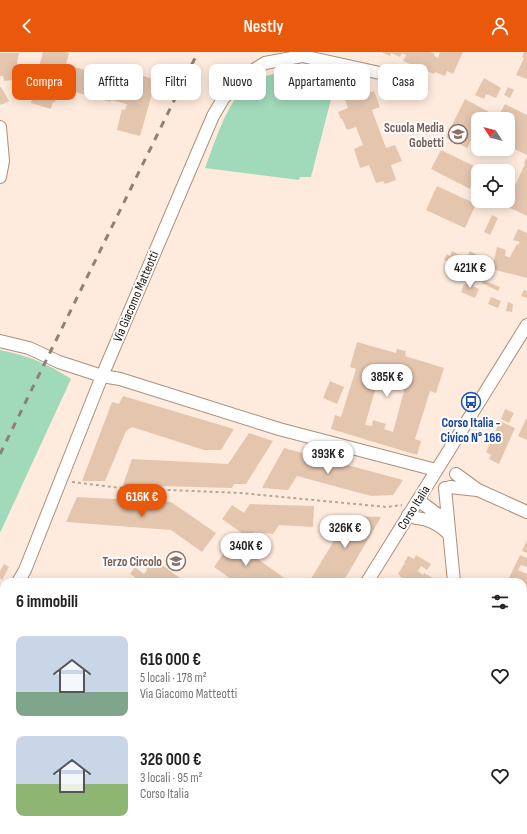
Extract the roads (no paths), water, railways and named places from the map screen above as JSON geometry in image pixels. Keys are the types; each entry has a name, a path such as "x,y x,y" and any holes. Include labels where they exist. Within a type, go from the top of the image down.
{"street":[{"path":"303,54 378,72"},
{"name":"Via Giacomo Matteotti","path":"20,578 25,570 61,481 102,376 213,116 223,99 239,80 249,73 265,63 303,54"},
{"path":"0,127 3,161 0,176"},
{"name":"Corso Italia","path":"369,578 405,510 418,500 527,325"},
{"path":"0,341 29,348 59,362 102,376 120,379 279,429 436,470 443,466 453,470 478,490 527,512"},
{"path":"447,453 447,460 456,479 454,484 448,487"},
{"path":"436,470 434,478 435,482 441,487 478,490"},
{"path":"448,487 448,519 454,578"},
{"path":"418,500 437,514 448,519"},
{"path":"405,510 413,518 427,520 443,528 449,534"}],"railway":[{"path":"0,454 198,52"}],"place":[{"name":"Scuola Media Gobetti","path":"458,134"},
{"name":"Corso Italia - Civico N° 166","path":"471,402"},
{"name":"Terzo Circolo","path":"176,561"}]}
